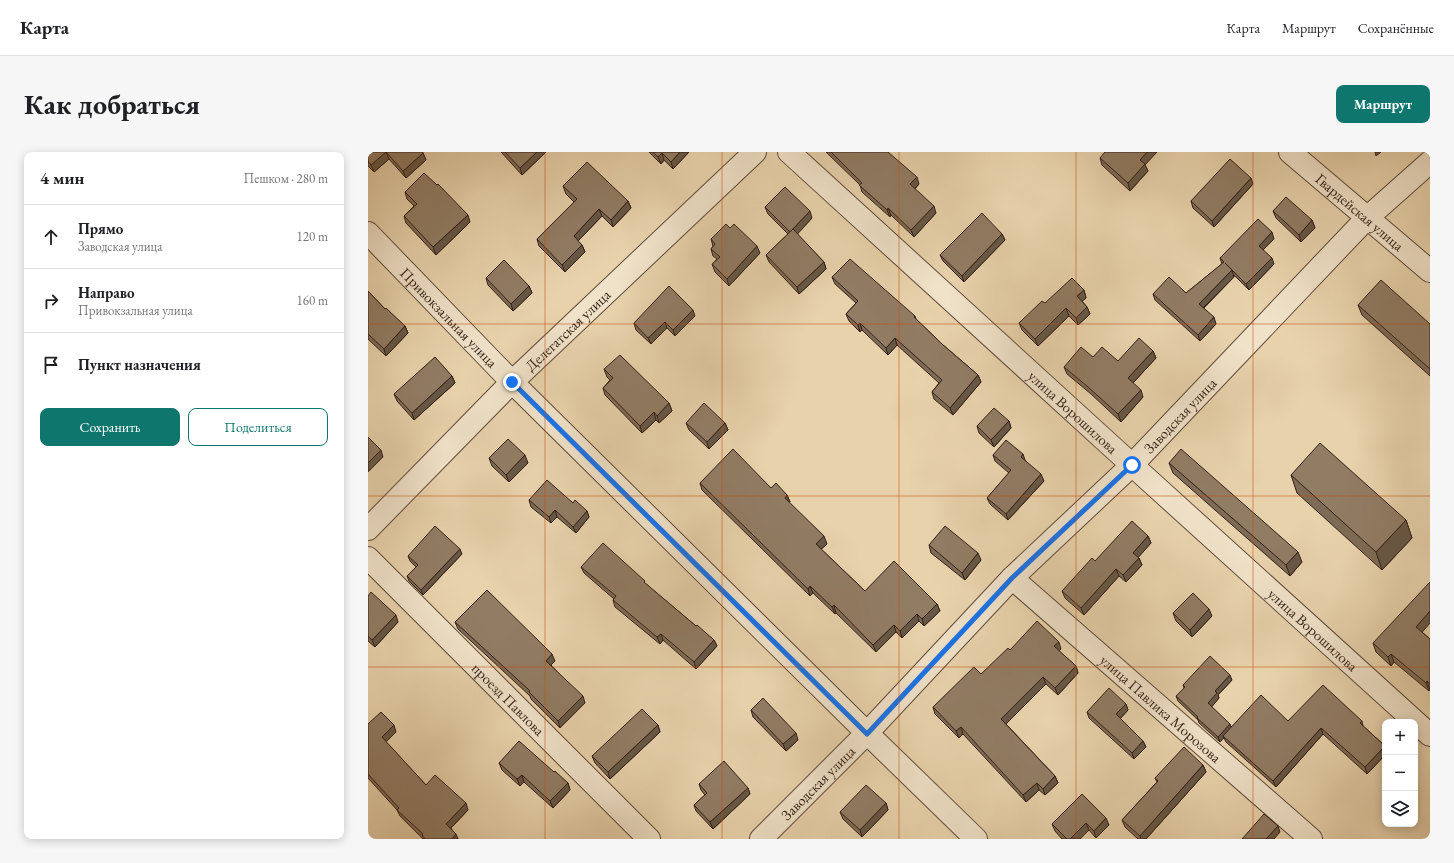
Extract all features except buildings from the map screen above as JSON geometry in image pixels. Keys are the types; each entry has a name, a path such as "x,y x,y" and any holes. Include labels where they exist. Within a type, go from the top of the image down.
{"street":[{"name":"Делегатская улица","path":"368,529 512,382 755,152"},
{"name":"улица Ворошилова","path":"789,152 1430,735"},
{"name":"Гвардейская улица","path":"1290,152 1430,271"},
{"name":"Заводская улица","path":"762,839 867,734 1012,578 1132,465 1367,218 1430,162"},
{"name":"Привокзальная улица","path":"368,233 512,382 867,734 976,839"},
{"name":"проезд Павлова","path":"368,558 649,839"},
{"name":"улица Павлика Морозова","path":"1012,578 1311,839"}],"route":[{"path":"512,382 867,734 1012,578 1132,465"}]}
